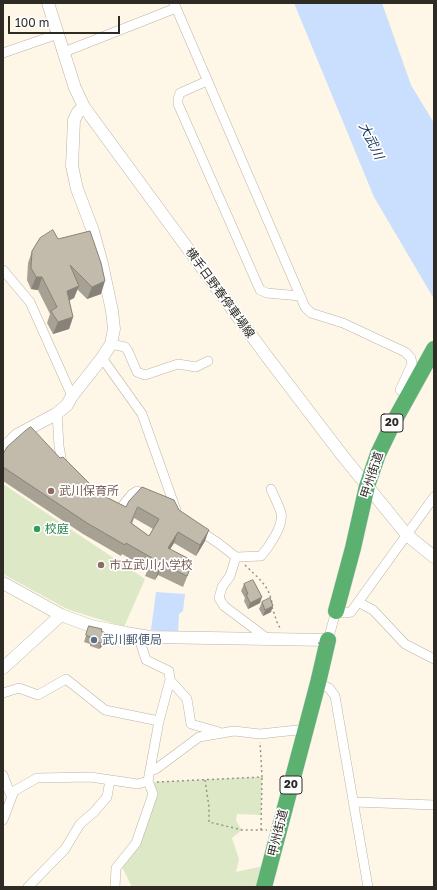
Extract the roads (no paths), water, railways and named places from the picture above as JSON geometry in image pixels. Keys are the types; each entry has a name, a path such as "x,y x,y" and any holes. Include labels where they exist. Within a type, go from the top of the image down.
{"highway":[{"name":"甲州街道","path":"336,612 353,548 367,486 378,454 392,425 434,349"},
{"name":"甲州街道","path":"264,887 318,683 327,642"}],"street":[{"name":"横手日野春停車場線","path":"48,3 75,88 84,107 268,358 367,486 407,535 434,557"},
{"path":"64,52 175,5 305,307 311,313 343,322 405,352 411,358 412,364 400,390 408,395"},
{"path":"3,53 58,34"},
{"path":"207,81 180,93 178,104 260,290 267,293 300,296"},
{"path":"3,449 17,435 57,413 67,405 72,396 102,358 110,344 114,330 112,311 102,264 93,231 77,189 72,166 74,120 78,112 84,107"},
{"path":"3,270 30,302 72,396"},
{"path":"110,344 125,347 137,372 145,375 178,364 196,367 208,361"},
{"path":"102,358 142,414 177,512 159,500 137,491 132,494 119,510 105,502"},
{"path":"57,413 59,446 62,462 72,473"},
{"path":"237,557 261,556 269,547 281,523 281,514 271,489"},
{"path":"3,583 61,615 91,626 138,635 150,637 285,639 327,642 336,612 351,612 434,497"},
{"path":"189,524 236,557 230,576 222,587 219,598 224,606 268,639"},
{"path":"358,602 373,610 405,644 434,659"},
{"path":"3,668 61,615"},
{"path":"115,887 116,868 136,843 153,794 148,781 159,721 170,680 168,671 146,660 138,635"},
{"path":"3,693 19,688 38,694 66,679 105,710 159,721"},
{"path":"170,680 187,699 191,724 220,733"},
{"path":"318,683 329,688 335,696 368,887"},
{"path":"150,770 156,769 199,737 234,731 260,734 297,730 305,731"},
{"path":"3,775 11,796"},
{"path":"3,820 14,791 37,778 90,777 138,784 148,781"},
{"path":"28,887 65,849 80,824 94,812 107,796 110,780"},
{"path":"354,802 434,805"}],"water":[{"name":"大武川","path":"294,3 382,3 411,85 434,123 434,299 374,197"},
{"path":"156,592 185,594 183,611 179,614 178,633 151,630"}],"place":[{"name":"武川保育所","path":"51,491"},
{"name":"校庭","path":"37,529"},
{"name":"市立武川小学校","path":"101,565"},
{"name":"武川郵便局","path":"94,640"}]}
